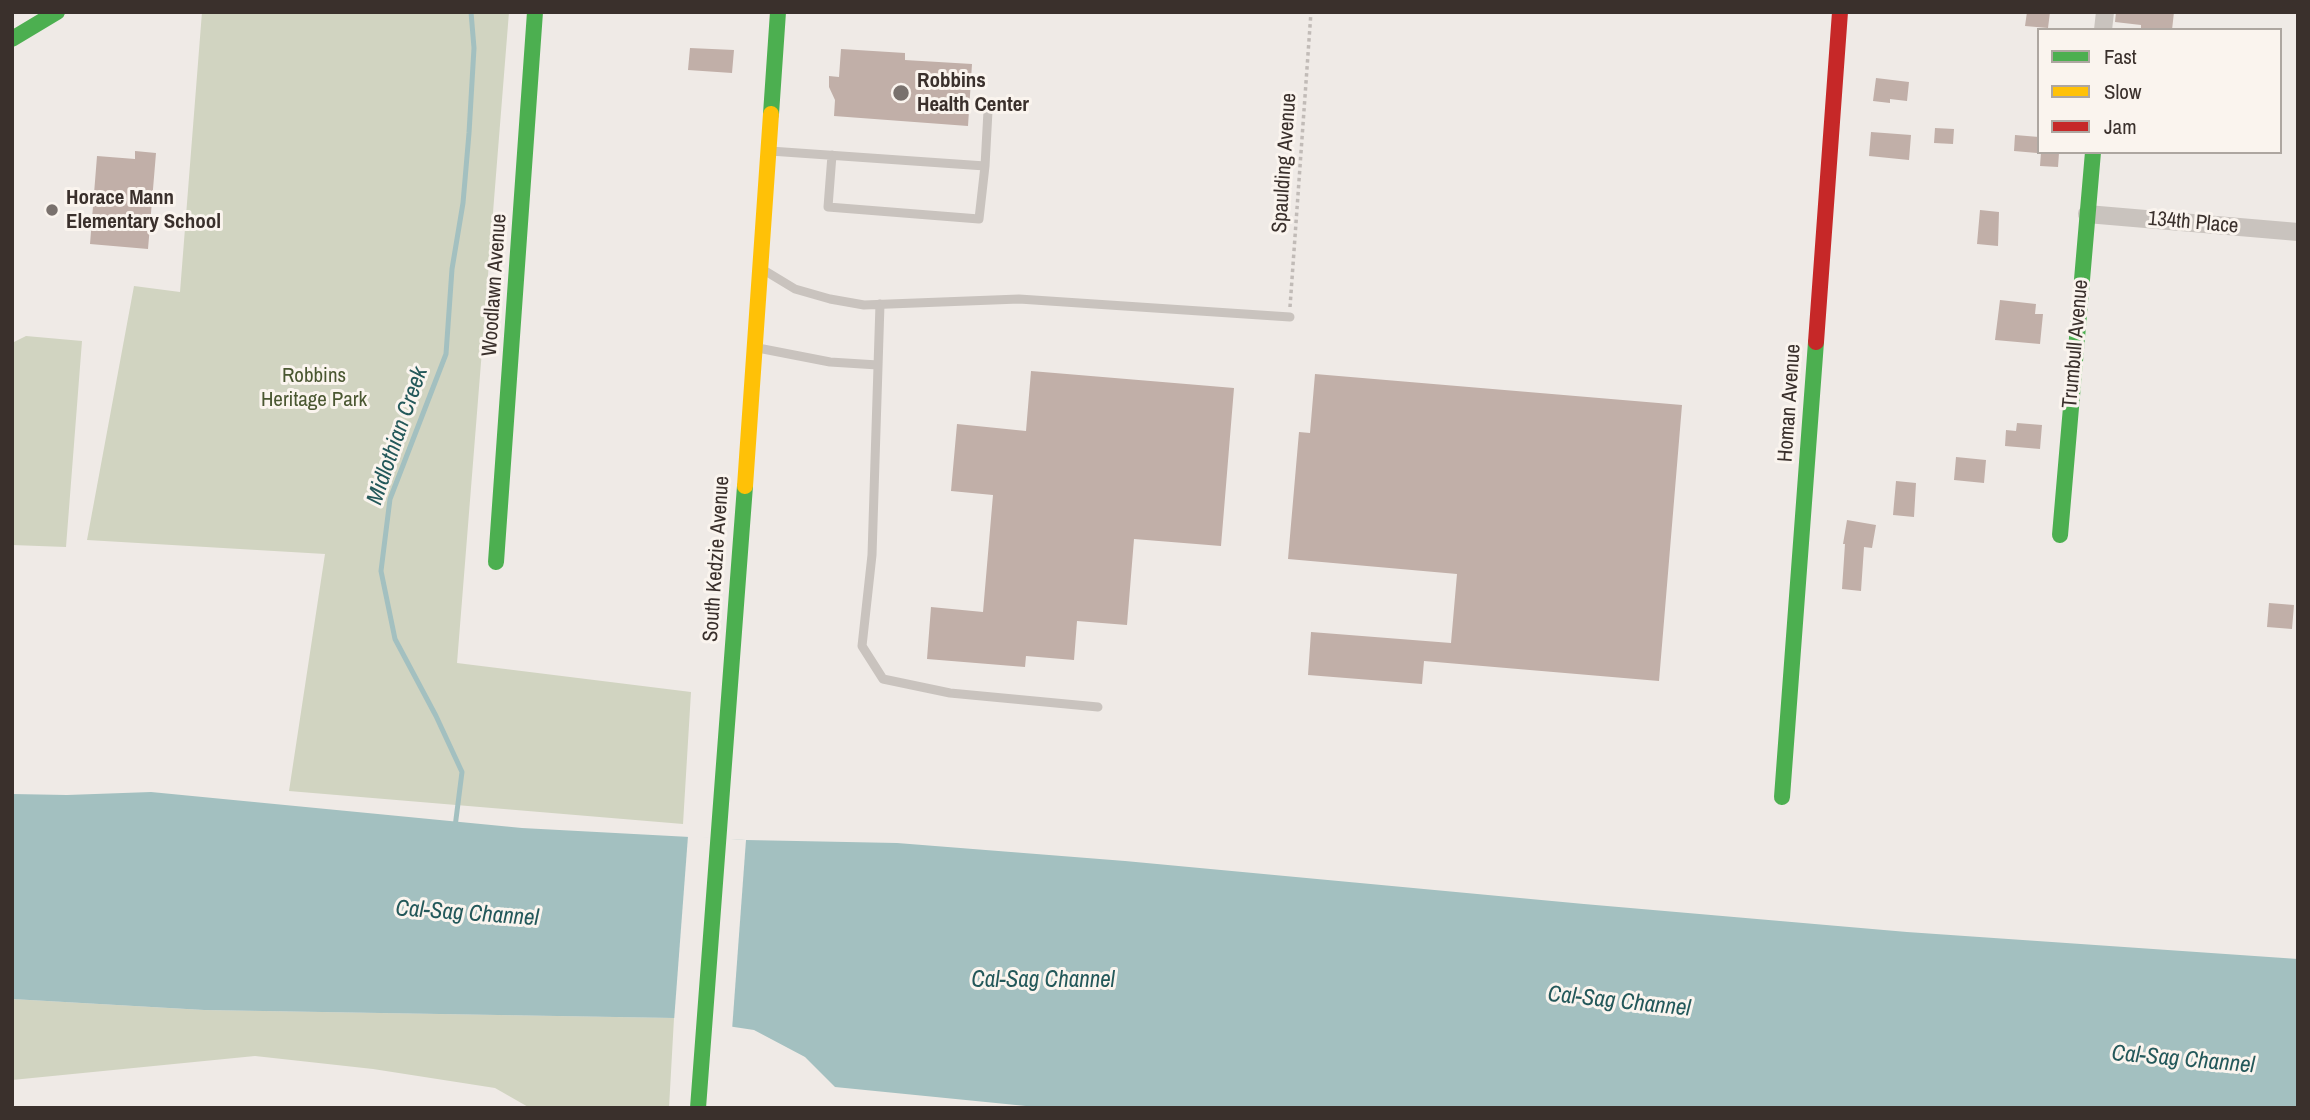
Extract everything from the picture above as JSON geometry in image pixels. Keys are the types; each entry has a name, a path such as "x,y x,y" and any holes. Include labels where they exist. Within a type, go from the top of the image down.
{"street":[{"path":"12,39 57,12"},
{"name":"Woodlawn Avenue","path":"496,562 535,12"},
{"name":"South Kedzie Avenue","path":"698,1108 778,12"},
{"name":"Homan Avenue","path":"1782,797 1840,12"},
{"name":"Trumbull Avenue","path":"2060,535 2093,154"},
{"name":"134th Place","path":"2087,214 2298,232"}],"lane":[{"path":"832,155 828,208 979,219 988,110"},
{"path":"768,150 985,166"},
{"path":"760,268 796,289 830,299 864,304 1019,299 1290,317"},
{"path":"880,304 872,555 862,646 883,679 950,693 1098,707"},
{"path":"755,348 830,362 878,365"}],"path":[{"name":"Spaulding Avenue","path":"1290,317 1311,12"}],"green space":[{"name":"Robbins Heritage Park","path":"202,12 509,12 457,663 691,692 683,824 289,791 325,554 87,540 134,286 180,292"},
{"path":"26,336 82,341 66,547 12,545 12,343"},
{"path":"12,999 204,1010 674,1018 669,1108 530,1108 495,1088 373,1069 255,1056 12,1080"}],"water":[{"name":"Cal-Sag Channel","path":"151,792 522,828 746,840 897,843 1907,932 2298,959 2298,1108 1046,1108 835,1087 805,1057 754,1030 674,1018 204,1010 12,999 12,794"}],"pier":[{"path":"688,836 746,840 732,1030 674,1021"}],"building":[{"path":"2027,12 2050,12 2048,28 2025,26"},
{"path":"2116,12 2174,12 2172,28 2141,28 2141,25 2115,22"},
{"path":"690,48 734,50 732,73 688,70"},
{"name":"Robbins Health Center","path":"841,49 905,53 905,60 972,64 968,126 834,116 835,100 829,87 829,76 839,77"},
{"path":"1876,78 1909,82 1907,101 1873,101"},
{"path":"1935,128 1954,129 1953,144 1934,143"},
{"path":"1871,132 1911,135 1909,160 1869,156"},
{"path":"2015,135 2037,137 2037,153 2014,151"},
{"path":"135,151 156,153 148,249 90,244 97,156 135,159"},
{"path":"2041,154 2059,154 2058,167 2040,166"},
{"path":"1980,210 1999,212 1998,246 1977,244"},
{"path":"2000,300 2036,304 2035,314 2043,314 2040,344 1995,340"},
{"path":"1031,371 1234,388 1221,546 1134,539 1127,625 1077,621 1074,660 1026,656 1025,667 927,659 931,607 983,612 993,495 951,491 957,424 1026,431"},
{"path":"1315,374 1682,405 1659,681 1424,661 1422,684 1308,675 1311,632 1451,643 1457,574 1288,559 1299,432 1310,433"},
{"path":"2017,423 2042,425 2040,449 2005,446 2006,430 2016,431"},
{"path":"1956,457 1986,460 1984,483 1954,480"},
{"path":"1896,481 1916,483 1914,517 1893,515"},
{"path":"1847,520 1876,525 1872,548 1864,547 1861,591 1842,589 1843,544"},
{"path":"2269,603 2294,605 2292,629 2267,627"}],"waterway":[{"name":"Midlothian Creek","path":"455,827 462,772 395,639 381,571 390,499 446,354 452,269 463,203 469,133 474,48 471,12"}],"traffic: fast":[{"path":"12,39 57,12"},
{"path":"496,562 535,12"},
{"path":"771,114 778,12"},
{"path":"2060,535 2093,154"},
{"path":"1782,797 1816,342"},
{"path":"698,1108 745,486"}],"traffic: slow":[{"path":"745,486 771,114"}],"traffic: jam":[{"path":"1816,342 1840,12"}],"place":[{"name":"Robbins Health Center","path":"901,93"},
{"name":"Horace Mann Elementary School","path":"52,210"}]}
